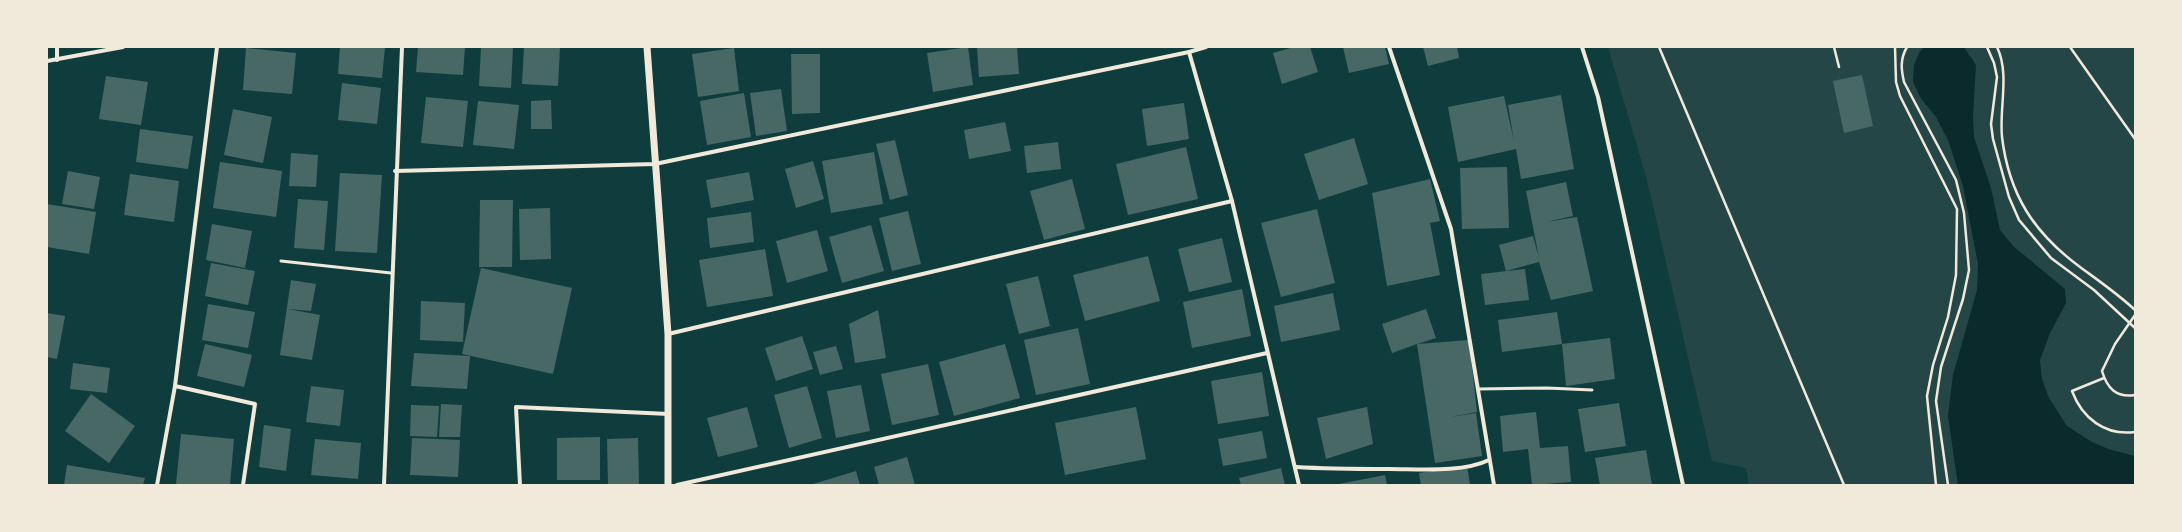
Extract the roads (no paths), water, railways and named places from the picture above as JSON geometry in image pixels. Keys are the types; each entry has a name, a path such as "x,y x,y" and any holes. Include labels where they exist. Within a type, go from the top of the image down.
{"street":[{"path":"56,60 57,47"},
{"path":"47,61 123,47"},
{"path":"157,485 175,386 217,47"},
{"path":"384,485 395,171 402,47"},
{"path":"647,47 668,334 668,485"},
{"path":"395,171 655,164 1189,52 1206,47"},
{"path":"1389,47 1451,229 1494,485"},
{"path":"1582,47 1598,97 1683,485"},
{"path":"1189,52 1232,201 1267,353 1296,467 1299,485"},
{"path":"668,334 1232,201"},
{"path":"677,485 1267,353"},
{"path":"175,386 255,404 243,485"},
{"path":"520,485 516,407 669,414"},
{"path":"1296,467 1327,469 1435,469 1482,463 1489,460"}],"lane":[{"path":"281,261 391,273"},
{"path":"1478,389 1547,388 1592,390"}]}
